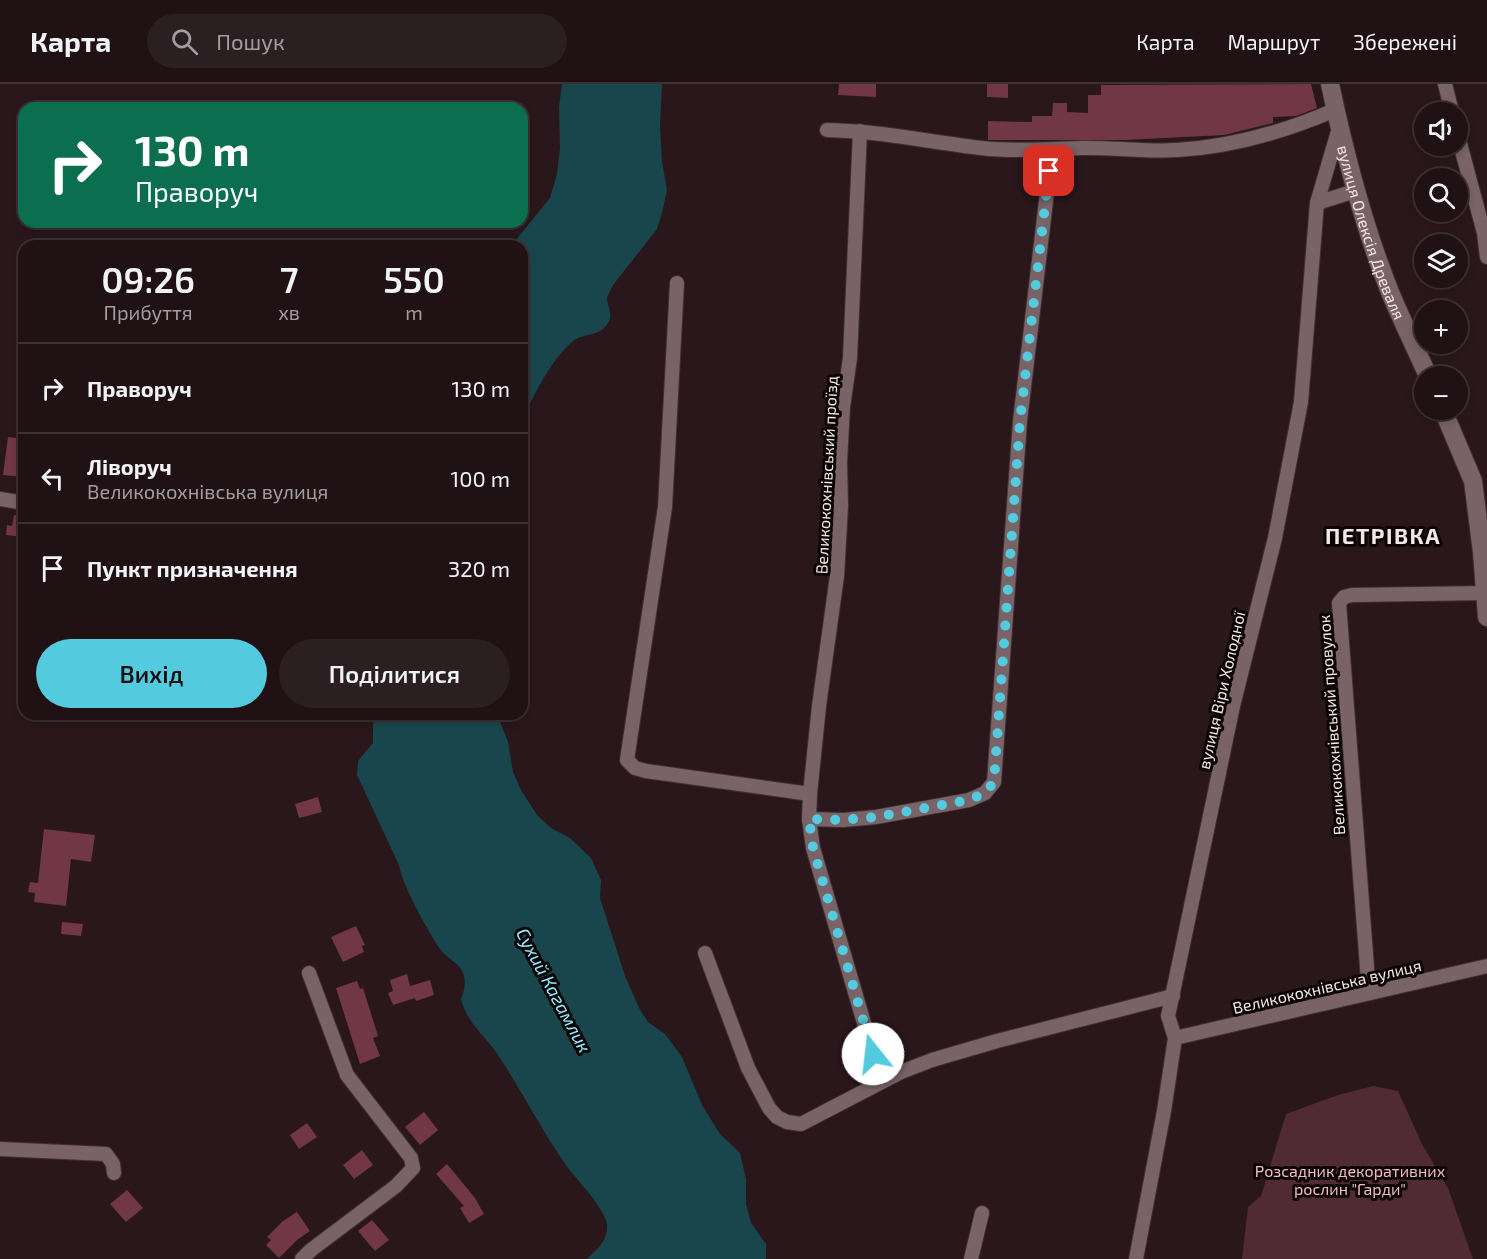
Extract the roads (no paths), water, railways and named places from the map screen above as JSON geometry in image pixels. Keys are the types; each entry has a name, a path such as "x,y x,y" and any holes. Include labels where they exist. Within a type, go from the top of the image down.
{"street":[{"name":"вулиця Олексія Древаля","path":"1330,84 1355,191 1390,292 1423,366"},
{"path":"1445,84 1450,102"},
{"path":"827,130 860,131 983,148 1175,150 1224,146 1308,122 1337,119"},
{"name":"вулиця Віри Холодної","path":"1136,1259 1164,1112 1175,1038 1168,1016 1233,706 1275,538 1301,402 1317,203 1337,119"},
{"name":"Великокохнівський проїзд","path":"809,819 810,794 837,576 843,407 850,358 860,131"},
{"path":"885,1080 873,1054 813,848 809,819 843,820 876,817 969,800 985,793 994,782 1020,421 1052,150"},
{"path":"1463,156 1484,233 1487,257"},
{"path":"1317,203 1355,191"},
{"path":"677,283 665,507 627,760 635,768 646,771 810,794"},
{"path":"1447,420 1473,481 1487,617"},
{"path":"0,499 18,502"},
{"name":"Великокохнівський провулок","path":"1369,993 1339,603 1344,597 1352,595 1485,593"},
{"path":"705,953 748,1068 768,1108 777,1117 787,1122 801,1124 901,1072 963,1050 1173,996"},
{"name":"Великокохнівська вулиця","path":"1175,1038 1487,966"},
{"path":"302,1259 396,1186 413,1168 411,1158 347,1075 309,973"},
{"path":"0,1149 106,1154 113,1164 114,1173"},
{"path":"971,1259 982,1213"}],"water":[{"path":"562,84 662,84 660,126 662,162 667,190 657,229 613,285 607,297 610,320 600,331 576,339 564,350 543,379 528,408 528,240 516,240 528,228 550,198 557,174 560,148 559,107"},
{"name":"Сухий Кагамлик","path":"499,720 508,742 513,772 537,815 551,828 570,838 591,858 601,880 600,898 625,976 639,1008 648,1022 665,1034 682,1057 702,1105 720,1134 740,1153 746,1179 746,1204 751,1223 766,1244 766,1259 587,1259 606,1236 607,1225 602,1212 559,1155 515,1081 463,1007 461,999 465,979 462,972 457,964 440,949 422,919 357,775 358,761 373,743 373,721"}],"district":[{"name":"ПЕТРІВКА","path":"1383,535"}],"park label":[{"name":"Розсадник декоративних рослин \"Гарди\"","path":"1350,1179"}]}
